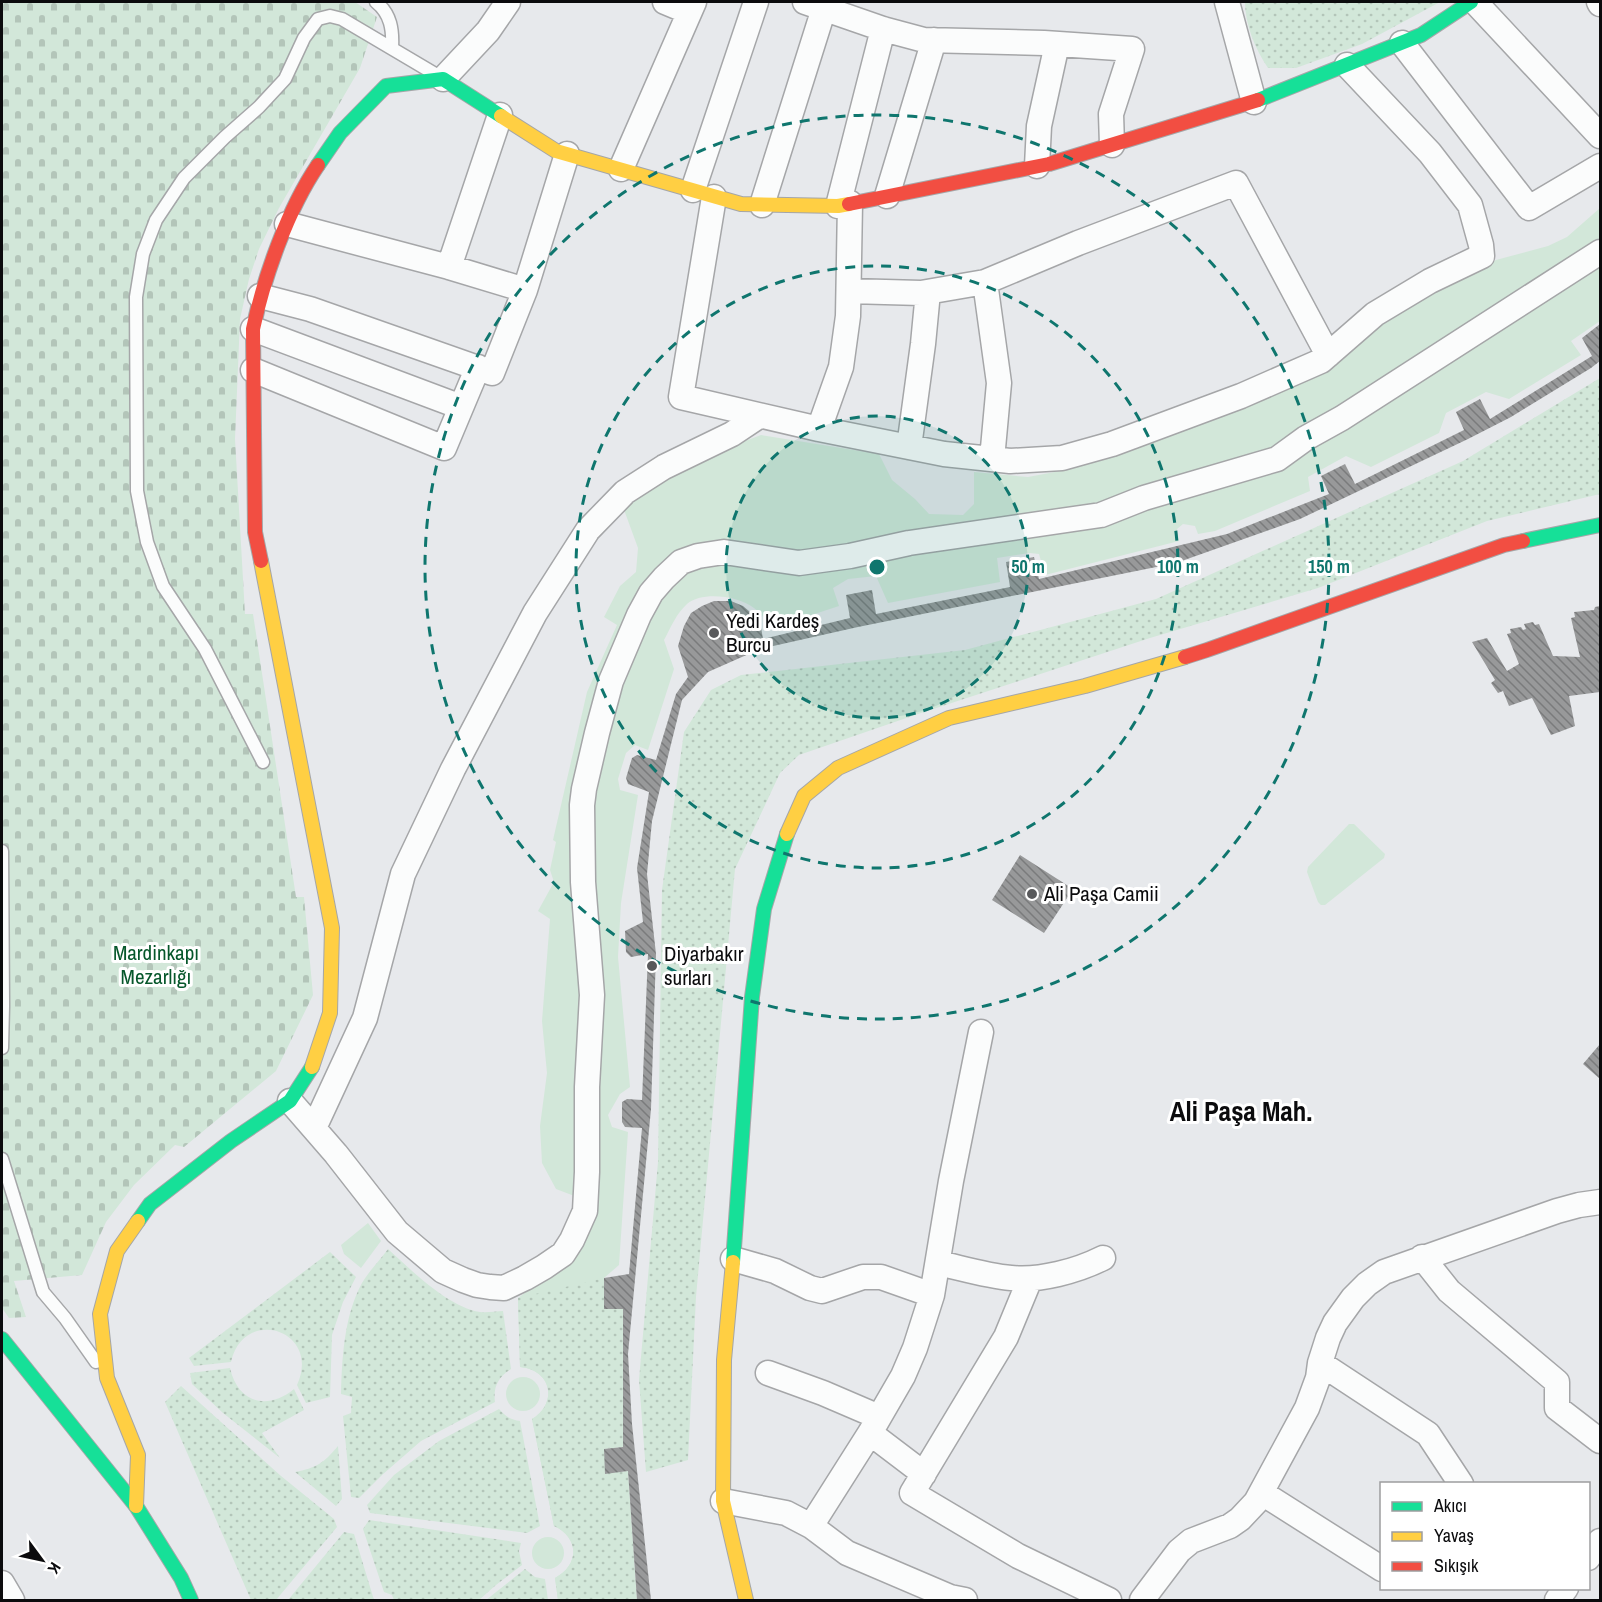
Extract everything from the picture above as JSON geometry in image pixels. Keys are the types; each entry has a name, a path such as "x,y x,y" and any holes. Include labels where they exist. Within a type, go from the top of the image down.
{"street":[{"path":"443,79 488,31 508,2"},
{"path":"621,170 691,7 665,2"},
{"path":"756,2 704,193 681,397 759,416 944,454 1010,460 1062,458 1112,444 1241,396 1321,360 1375,314 1430,280 1482,256 1470,205 1430,153 1347,65"},
{"path":"1227,2 1254,102"},
{"path":"136,1506 138,1455 107,1378 100,1314 117,1251 150,1204 231,1140 290,1101 313,1065 330,1013 332,928 255,532 253,329 260,296 287,224 312,174 340,133 386,86 443,79 556,151 741,204 844,204 1037,166 1254,102 1421,35 1473,2 1600,136"},
{"path":"762,205 818,4 883,29 924,40 1132,49 1111,114 1112,145"},
{"path":"819,429 841,366 849,291 844,204 883,29"},
{"path":"887,196 934,40"},
{"path":"1402,43 1529,207 1600,166"},
{"path":"1037,166 1039,126 1056,44"},
{"path":"449,267 500,115"},
{"path":"260,296 310,309 492,373 525,290 567,154"},
{"path":"849,291 928,292 985,282 1078,243 1236,183 1328,355"},
{"path":"287,224 449,267 525,290"},
{"path":"290,1101 336,1154 397,1232 443,1271 463,1280 504,1288 544,1267 563,1254 585,1211 587,1087 592,995 583,882 582,805 584,789 611,681 639,615 651,592 663,578 681,562 698,556 724,552 798,563 850,556 909,543 1101,515 1144,498 1277,459 1306,438 1342,418 1600,252"},
{"path":"985,282 999,382 992,459"},
{"path":"909,447 928,292"},
{"path":"253,329 461,407"},
{"path":"253,370 444,448 478,368"},
{"path":"314,1128 365,1018 403,874 453,769 535,614 588,530 626,492 664,467 732,434 759,416"},
{"path":"746,1600 723,1501 724,1360 752,997 764,909 784,840 804,796 838,768 949,718 1086,686 1207,650 1503,545 1600,525"},
{"path":"811,1526 903,1376 915,1348 932,1295 951,1181 981,1032"},
{"path":"1142,1600 1179,1551 1191,1541 1219,1531 1240,1519 1256,1502 1307,1408 1335,1323 1353,1298 1384,1272 1422,1257 1557,1211 1600,1202"},
{"path":"1422,1257 1449,1291 1557,1382 1557,1408 1600,1441"},
{"path":"938,1263 1011,1278 1037,1279 1088,1265 1103,1258"},
{"path":"733,1259 775,1271 810,1288 822,1291 863,1277 881,1277 932,1295"},
{"path":"1030,1279 1006,1337 912,1493 1018,1556 1109,1600"},
{"path":"2,1340 136,1506 181,1578 191,1600"},
{"path":"1320,1363 1428,1434 1457,1482"},
{"path":"768,1373 824,1393 874,1425 924,1474"},
{"path":"1262,1493 1380,1568"},
{"path":"723,1501 786,1513 811,1526 847,1553 950,1597 965,1600"},
{"path":"1590,1555 1600,1541"},
{"path":"2,1583 12,1600"}],"lane":[{"path":"376,2 387,13 391,23 392,48"},
{"path":"263,762 204,650 163,586 147,542 137,491 136,297 143,254 156,220 184,178 285,79 304,38 318,19 330,16 342,19 443,79"},
{"path":"2,851 2,1048"},
{"path":"2,1159 43,1292 107,1378"}],"green space":[{"name":"Mardinkapı Mezarlığı","path":"2,2 355,2 377,17 360,68 279,208 259,249 240,319 235,439 245,614 253,614 296,897 304,897 313,995 276,1071 184,1147 175,1145 134,1185 106,1222 82,1275 14,1281 26,1317 9,1318 2,1308"},
{"path":"1245,2 1440,2 1362,44 1296,68 1268,68 1252,36"},
{"path":"1600,208 1600,321 1571,341 1581,355 1509,399 1486,392 1446,413 1439,433 1371,467 1346,456 1308,477 1310,491 1215,531 1198,534 1195,526 1183,524 1177,529 1179,541 1045,575 1039,554 1030,553 997,558 1000,582 888,603 876,576 848,579 833,588 839,606 775,627 754,608 730,598 702,597 687,604 680,612 664,640 674,669 648,750 635,745 626,753 618,779 620,790 638,795 621,903 618,957 630,1087 620,1094 608,1115 612,1127 628,1132 619,1265 604,1278 623,1309 605,1449 605,1473 637,1600 558,1600 555,1578 569,1566 572,1559 572,1544 562,1531 554,1526 532,1419 546,1405 548,1388 539,1374 531,1369 520,1367 518,1298 546,1277 574,1247 577,1197 556,1189 542,1163 540,1126 547,1073 542,1021 550,919 538,911 554,882 550,870 556,842 553,840 587,692 617,625 604,617 620,586 636,572 638,548 623,507 695,460 761,435 879,454 892,480 929,514 963,515 974,504 974,472 1028,477 1060,471 1131,450 1189,426 1391,311 1447,286 1496,260 1548,246 1567,237"},
{"path":"1600,378 1600,494 1487,521 1318,588 1150,638 918,714 799,755 780,773 735,869 696,1297 688,1460 646,1472 639,1380 658,1162 662,890 684,732 711,690 741,675 965,650 1156,599 1463,461"},
{"path":"1349,824 1354,824 1385,854 1384,858 1325,905 1321,905 1307,872 1308,867"},
{"path":"368,1223 381,1241 361,1268 344,1254 341,1245"},
{"path":"388,1249 431,1286 455,1303 480,1312 503,1311 511,1369 497,1383 495,1402 421,1441 359,1498 351,1497 343,1416 351,1413 352,1397 341,1394 345,1337 351,1309 362,1283"},
{"path":"330,1252 356,1277 343,1302 332,1335 330,1397 306,1403 297,1385 302,1366 299,1350 291,1339 278,1332 264,1330 250,1334 239,1344 231,1362 194,1366 189,1358"},
{"path":"604,1278 604,1309 623,1309 623,1447 605,1449 605,1473 628,1471 637,1600 558,1600 555,1578 569,1566 573,1551 568,1537 554,1526 532,1419 546,1405 548,1388 539,1374 531,1369 520,1367 518,1298"},
{"path":"230,1368 240,1389 255,1400 274,1400 294,1389 304,1410 262,1433 280,1458 223,1413 192,1384 190,1373"},
{"path":"523,1377 535,1382 540,1394 535,1406 523,1411 511,1406 506,1394 511,1382"},
{"path":"181,1386 281,1476 334,1519 337,1527 276,1600 251,1600 165,1402"},
{"path":"499,1409 508,1417 520,1421 540,1526 527,1533 370,1513 367,1505 394,1475 439,1441"},
{"path":"338,1446 342,1499 336,1506 295,1472 319,1464"},
{"path":"369,1520 521,1543 519,1551 522,1565 479,1600 394,1600 392,1595 384,1592 363,1529"},
{"path":"344,1532 354,1534 374,1600 288,1600"},
{"path":"548,1537 559,1542 564,1553 559,1564 548,1569 537,1564 532,1553 537,1542"},
{"path":"525,1569 535,1577 545,1579 548,1600 486,1600"}],"building":[{"name":"Diyarbakır surları","path":"1600,324 1600,361 1591,368 1511,417 1300,519 1176,563 760,649 708,672 682,700 652,821 647,874 656,954 651,1109 628,1354 632,1424 651,1600 637,1600 628,1471 605,1474 604,1449 623,1447 623,1309 604,1309 604,1278 629,1274 642,1128 625,1127 622,1122 622,1102 627,1099 642,1100 648,954 631,957 626,952 625,931 643,922 637,868 649,792 628,784 626,778 632,758 637,755 656,760 676,694 688,677 678,646 691,613 714,601 731,601 743,606 756,617 763,639 850,618 846,595 872,590 876,614 1010,587 1006,562 1034,557 1039,579 1227,534 1329,494 1321,476 1345,464 1355,484 1464,430 1456,412 1480,399 1490,419 1592,356 1582,338"},
{"path":"1600,606 1600,692 1569,696 1575,726 1551,735 1532,698 1509,706 1503,691 1498,693 1491,683 1495,680 1472,642 1487,638 1507,671 1519,664 1507,634 1511,633 1510,629 1521,627 1523,630 1526,629 1524,624 1533,622 1535,625 1539,624 1553,656 1580,657 1571,618 1575,617 1574,612 1594,610 1595,607"},
{"name":"Ali Paşa Camii","path":"1020,855 1073,889 1044,933 992,900"},
{"path":"1600,1044 1600,1079 1583,1064"}],"traffic: fast":[{"path":"1258,100 1421,35 1471,2"},
{"path":"318,165 340,133 386,86 443,79 501,116"},
{"path":"1523,541 1600,525"},
{"path":"733,1262 752,997 764,909 787,834"},
{"path":"138,1221 150,1204 231,1141 290,1101 312,1067"},
{"path":"2,1339 136,1506 181,1578 191,1600"}],"traffic: slow":[{"path":"501,116 556,151 741,204 838,206 849,204"},
{"path":"261,561 332,928 330,1013 312,1067"},
{"path":"787,834 804,796 838,768 949,718 1085,686 1185,657"},
{"path":"136,1506 138,1455 107,1378 100,1314 117,1251 138,1221"},
{"path":"733,1262 724,1360 723,1501 746,1600"}],"traffic: jam":[{"path":"849,204 1049,164 1258,100"},
{"path":"261,561 255,532 253,329 278,244 297,202 318,165"},
{"path":"1185,657 1504,545 1523,541"}],"place":[{"name":"Yedi Kardeş Burcu","path":"714,633"},
{"name":"Ali Paşa Camii","path":"1032,894"},
{"name":"Diyarbakır surları","path":"652,966"}],"district":[{"name":"Ali Paşa Mah.","path":"1241,1112"}]}
